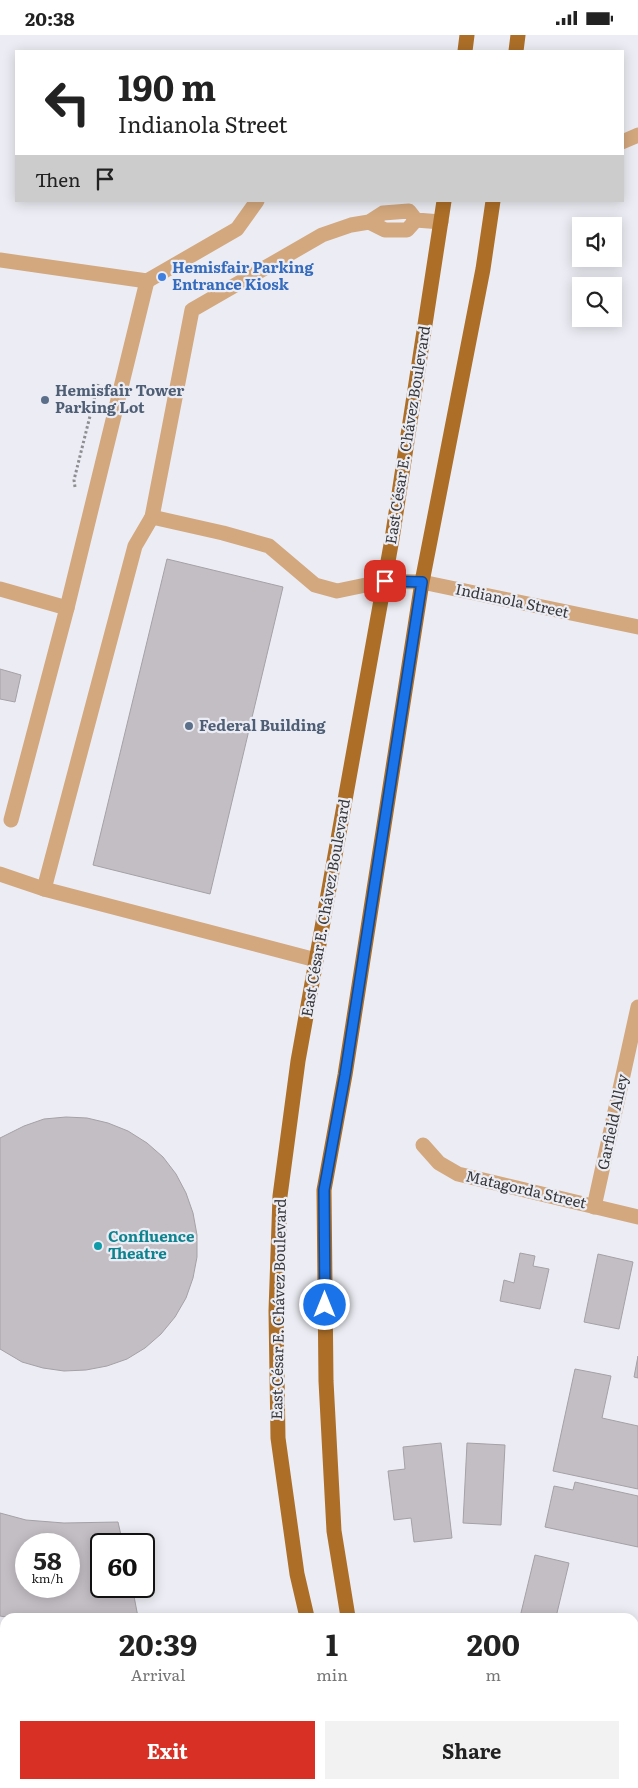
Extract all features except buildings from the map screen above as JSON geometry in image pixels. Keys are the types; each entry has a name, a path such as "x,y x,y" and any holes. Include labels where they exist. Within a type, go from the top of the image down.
{"main road":[{"path":"465,50 467,35"},
{"path":"516,50 518,35"},
{"name":"East César E. Chávez Boulevard","path":"307,1613 297,1574 278,1438 276,1311 280,1196 298,1061 385,581 444,202"},
{"path":"347,1613 334,1531 326,1381 324,1190 345,1075 422,582 484,269 493,202"}],"street":[{"path":"624,141 638,135"},
{"path":"0,260 148,281 237,229 256,202"},
{"path":"44,889 135,546 152,517 192,310 322,235 351,225 369,222 383,213 409,211 416,220 441,222"},
{"path":"11,820 67,608 148,281"},
{"name":"Indianola Street","path":"152,517 223,533 269,546 315,585 337,591 385,581 422,582 638,627"},
{"path":"0,589 67,608"},
{"path":"0,874 44,889 316,960"},
{"name":"Garfield Alley","path":"594,1207 638,1007"},
{"name":"Matagorda Street","path":"424,1145 439,1163 458,1174 638,1217"}],"place":[{"name":"Hemisfair Parking Entrance Kiosk","path":"162,277"},
{"name":"Hemisfair Tower Parking Lot","path":"45,400"},
{"name":"Federal Building","path":"189,726"},
{"name":"Confluence Theatre","path":"98,1246"}],"route":[{"path":"325,1305 324,1190 345,1075 422,582 385,581"}]}
